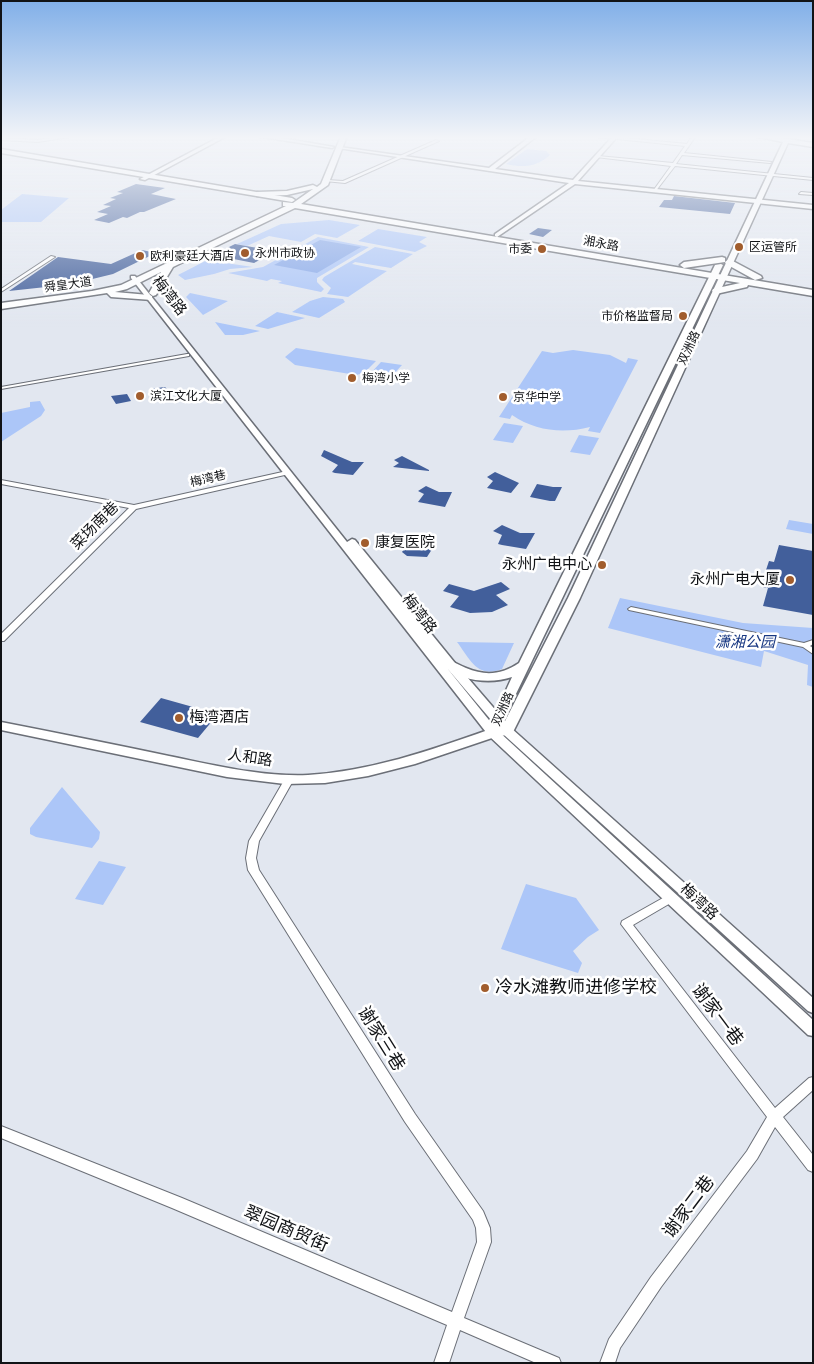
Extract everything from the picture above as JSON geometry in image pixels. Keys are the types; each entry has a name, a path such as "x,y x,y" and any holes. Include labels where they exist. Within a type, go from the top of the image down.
{"main road":[{"path":"257,200 265,213"},
{"name":"湘永路","path":"275,200 497,235 631,260"},
{"path":"138,279 265,213 299,200"},
{"path":"321,200 334,209"},
{"name":"双洲路","path":"705,302 552,642 507,731 495,727 536,639 718,275 726,261 754,201"},
{"path":"138,279 170,266 265,213 334,209"},
{"name":"湘永路","path":"334,209 765,282 813,293"},
{"path":"671,267 726,261 765,282"},
{"path":"92,294 151,295 170,266"},
{"path":"671,267 711,290 765,282"},
{"name":"舜皇大道","path":"1,306 92,294 138,279"},
{"name":"舜皇大道","path":"1,301 91,289 138,279"},
{"name":"湘永路","path":"781,285 813,288"},
{"path":"536,639 552,642"},
{"path":"451,665 465,673 487,678 510,675 523,666"},
{"name":"人和路","path":"1,726 221,771 289,779 325,778 364,772 410,760 495,727"}],"street":[{"path":"497,235 548,200"},
{"path":"741,200 813,207"},
{"path":"1,291 53,258"},
{"name":"梅湾路","path":"138,279 451,665 495,727"},
{"name":"梅湾路","path":"151,295 287,473 495,727 670,898 813,1030"},
{"path":"1,388 187,355"},
{"name":"梅湾巷","path":"134,507 287,473"},
{"name":"菜场南巷","path":"1,482 134,507"},
{"name":"菜场南巷","path":"1,638 134,507"},
{"path":"631,609 805,645 813,652"},
{"path":"805,645 813,642"},
{"name":"梅湾路","path":"507,731 813,1007"},
{"name":"谢家三巷","path":"289,779 254,841 251,851 251,862 260,882 410,1118 478,1216 483,1228 484,1242 455,1321"},
{"name":"谢家一巷","path":"670,898 626,924 813,1166"},
{"name":"谢家二巷","path":"607,1363 619,1336 656,1282 752,1155 774,1117 813,1082"},
{"name":"翠园商贸街","path":"1,1132 554,1363"},
{"path":"441,1363 455,1321"}],"green space":[{"path":"15,200 67,200 41,222 1,222 1,210"},
{"path":"329,220 360,225 337,238 315,234 301,242 269,236 247,246 237,244 281,224"},
{"path":"378,229 427,237 419,242 427,246 415,252 358,241"},
{"path":"318,237 369,247 317,278 317,282 324,289 321,292 278,283 282,281 271,279 267,281 228,273 263,267"},
{"path":"375,247 413,254 391,268 355,262 352,264 387,271 348,297 327,294 331,288 322,280 324,277"},
{"path":"215,256 220,257 212,261 253,267 230,269 185,280 178,275"},
{"path":"190,293 228,301 203,315 186,297"},
{"path":"323,297 343,299 345,302 319,318 292,312 310,301"},
{"path":"277,312 305,318 268,329 255,326"},
{"path":"215,322 260,331 243,335 225,335"},
{"path":"296,348 376,361 364,373 356,375 295,365 285,357"},
{"path":"573,350 610,355 626,363 628,358 638,360 600,433 588,431 590,427 550,430 530,425 512,415 510,419 499,417 542,351 553,353"},
{"path":"381,362 402,365 389,379 368,376"},
{"path":"40,401 45,410 41,416 1,442 1,413 30,407 30,402"},
{"path":"504,423 523,426 513,443 493,440"},
{"path":"579,435 599,438 590,455 570,452"},
{"path":"789,520 813,524 813,534 786,529"},
{"name":"潇湘公园","path":"620,598 743,623 813,628 813,687 807,685 808,665 764,651 761,667 608,628"},
{"path":"457,642 514,643 502,669 486,671 475,666 470,661"},
{"path":"62,787 100,832 99,839 92,848 36,837 30,834 30,828"},
{"path":"99,861 126,867 103,905 75,899"},
{"path":"526,884 576,898 599,930 573,951 582,963 578,973 501,949"}],"shaded area":[{"path":"320,240 361,247 317,273 274,265"}],"building":[{"path":"115,200 174,200 109,223 94,220 108,214 97,212 111,206 103,205"},
{"path":"664,200 706,200 735,203 730,214 659,207"},
{"path":"538,228 552,230 543,237 529,234"},
{"name":"永州市政协","path":"235,244 276,251 254,263 213,255"},
{"path":"142,250 156,253 113,274 76,283 61,279 46,287 9,291 58,257 111,264"},
{"path":"165,387 171,394 155,397 150,389"},
{"path":"127,394 131,401 116,404 111,396"},
{"path":"324,450 352,462 364,462 353,475 335,473 332,472 338,465 321,456"},
{"path":"402,456 429,471 393,467 399,463 394,460"},
{"path":"495,472 519,483 511,493 487,488 493,481 487,477"},
{"path":"537,484 562,487 555,501 550,501 530,497"},
{"path":"426,486 439,492 452,492 445,507 418,502 424,494 418,491"},
{"path":"502,525 520,533 535,533 526,549 502,545 498,544 502,535 493,531"},
{"path":"406,536 422,543 436,543 427,557 407,556 402,552 406,546 398,541"},
{"name":"永州广电大厦","path":"779,545 813,551 813,615 763,606 768,588 763,588 765,580 763,579 769,561 774,562"},
{"path":"501,582 510,589 496,595 508,605 492,612 470,613 450,607 459,596 443,591 449,584 474,591"},
{"name":"梅湾酒店","path":"161,698 218,714 198,738 140,722"}],"place":[{"name":"区运管所","path":"739,247"},
{"name":"市委","path":"542,249"},
{"name":"永州市政协","path":"245,253"},
{"name":"欧利豪廷大酒店","path":"140,256"},
{"name":"市价格监督局","path":"683,316"},
{"name":"梅湾小学","path":"352,378"},
{"name":"滨江文化大厦","path":"140,396"},
{"name":"京华中学","path":"503,397"},
{"name":"康复医院","path":"365,543"},
{"name":"永州广电中心","path":"602,565"},
{"name":"永州广电大厦","path":"790,580"},
{"name":"梅湾酒店","path":"179,718"},
{"name":"冷水滩教师进修学校","path":"485,988"}]}
